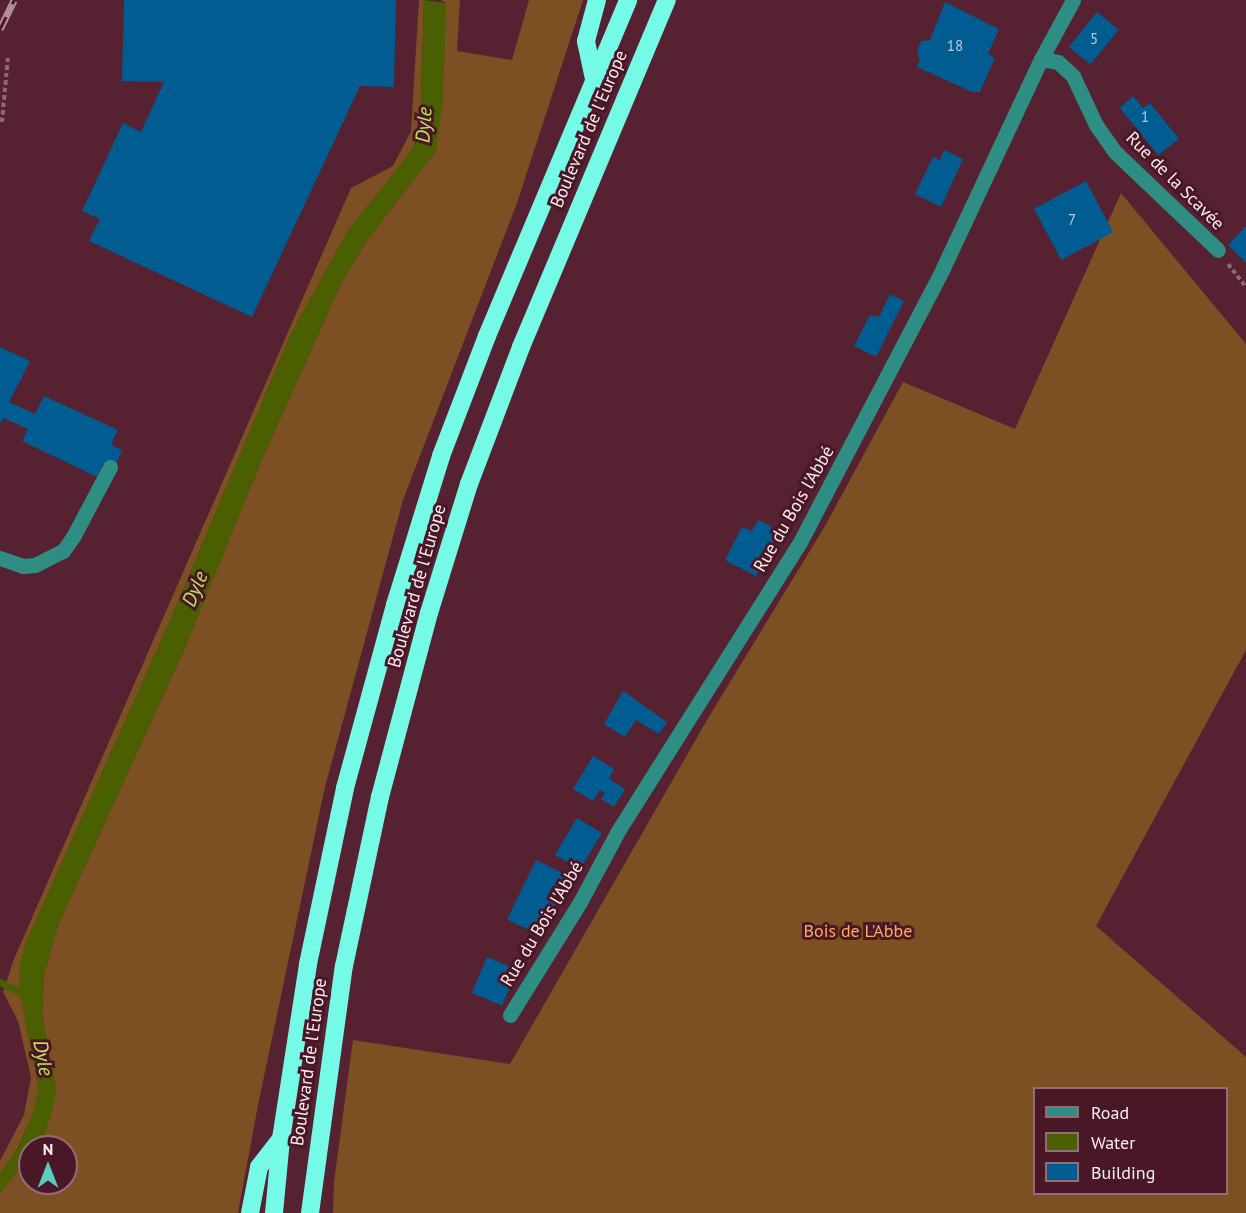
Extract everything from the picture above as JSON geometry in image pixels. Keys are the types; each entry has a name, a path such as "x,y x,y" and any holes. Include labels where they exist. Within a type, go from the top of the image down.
{"highway":[{"path":"594,79 586,42 597,0"},
{"name":"Boulevard de l'Europe","path":"274,1213 281,1139 310,952 345,788 395,605 441,456 482,347 628,0"},
{"name":"Boulevard de l'Europe","path":"310,1213 344,966 381,797 429,613 469,484 521,347 667,0"},
{"path":"250,1213 259,1167 281,1139"}],"street":[{"name":"Rue du Bois l'Abbé","path":"510,1016 580,902 618,831 799,544 943,268 1041,59 1073,0"},
{"name":"Rue de la Scavée","path":"1041,59 1058,62 1073,76 1096,125 1115,152 1218,250"},
{"path":"0,558 23,566 35,565 63,551 110,467"}],"path":[{"path":"2,122 8,56"},
{"path":"1218,250 1246,287"}],"green space":[{"path":"419,0 424,0 420,133 408,156 349,229 291,334 170,621 26,943 19,987 39,1089 32,1116 24,1135 18,1135 18,1148 0,1174 0,1161 24,1115 31,1077 18,1021 3,992 14,959 351,188 393,166 411,131"},
{"path":"441,0 460,0 457,51 512,60 529,0 583,0 517,203 403,500 325,787 258,1105 238,1213 0,1213 0,1193 18,1170 18,1195 78,1195 78,1135 44,1135 56,1089 42,1015 44,974 58,925 183,652 260,464 341,283 367,240 436,151 446,3"},
{"name":"Bois de L'Abbe","path":"1121,193 1246,344 1246,650 1096,926 1246,1057 1246,1213 333,1213 334,1182 353,1040 510,1064 707,720 825,526 903,382 1015,429"}],"water":[{"name":"Dyle","path":"424,0 446,3 443,102 436,151 367,240 341,283 260,464 183,652 58,925 44,974 42,1015 56,1089 54,1104 45,1135 24,1135 32,1116 39,1089 19,987 20,965 26,943 170,621 291,334 349,229 408,156 420,134"},
{"path":"18,1148 18,1170 0,1193 0,1174"}],"building":[{"path":"124,0 396,0 394,87 360,86 252,317 89,241 100,219 82,211 123,123 141,132 164,82 122,81"},
{"path":"945,2 999,29 988,54 995,58 980,92 972,92 917,67 920,59 917,51 921,41 930,40"},
{"path":"1097,12 1119,30 1090,65 1069,47"},
{"path":"1133,96 1143,108 1150,103 1179,139 1158,155 1120,108"},
{"path":"944,150 963,159 941,207 915,194 933,157 940,160"},
{"path":"1086,181 1113,232 1061,260 1034,209"},
{"path":"1246,226 1246,263 1228,245"},
{"path":"890,294 904,301 876,357 854,346 870,315 879,317"},
{"path":"0,347 30,361 9,402 35,414 44,396 118,430 111,445 122,450 114,469 103,464 97,477 22,441 28,429 3,418 0,424"},
{"path":"758,520 779,530 756,576 725,560 742,527 752,531"},
{"path":"623,691 667,722 659,734 636,720 625,737 604,724"},
{"path":"593,756 614,769 609,779 625,789 614,807 601,799 605,793 600,790 593,801 573,789"},
{"path":"577,818 602,833 580,870 555,855"},
{"path":"536,860 569,876 540,936 507,919"},
{"path":"487,957 517,970 502,1006 472,993"}],"waterway":[{"path":"0,982 27,996"}],"railway":[{"path":"0,29 14,0"}]}
